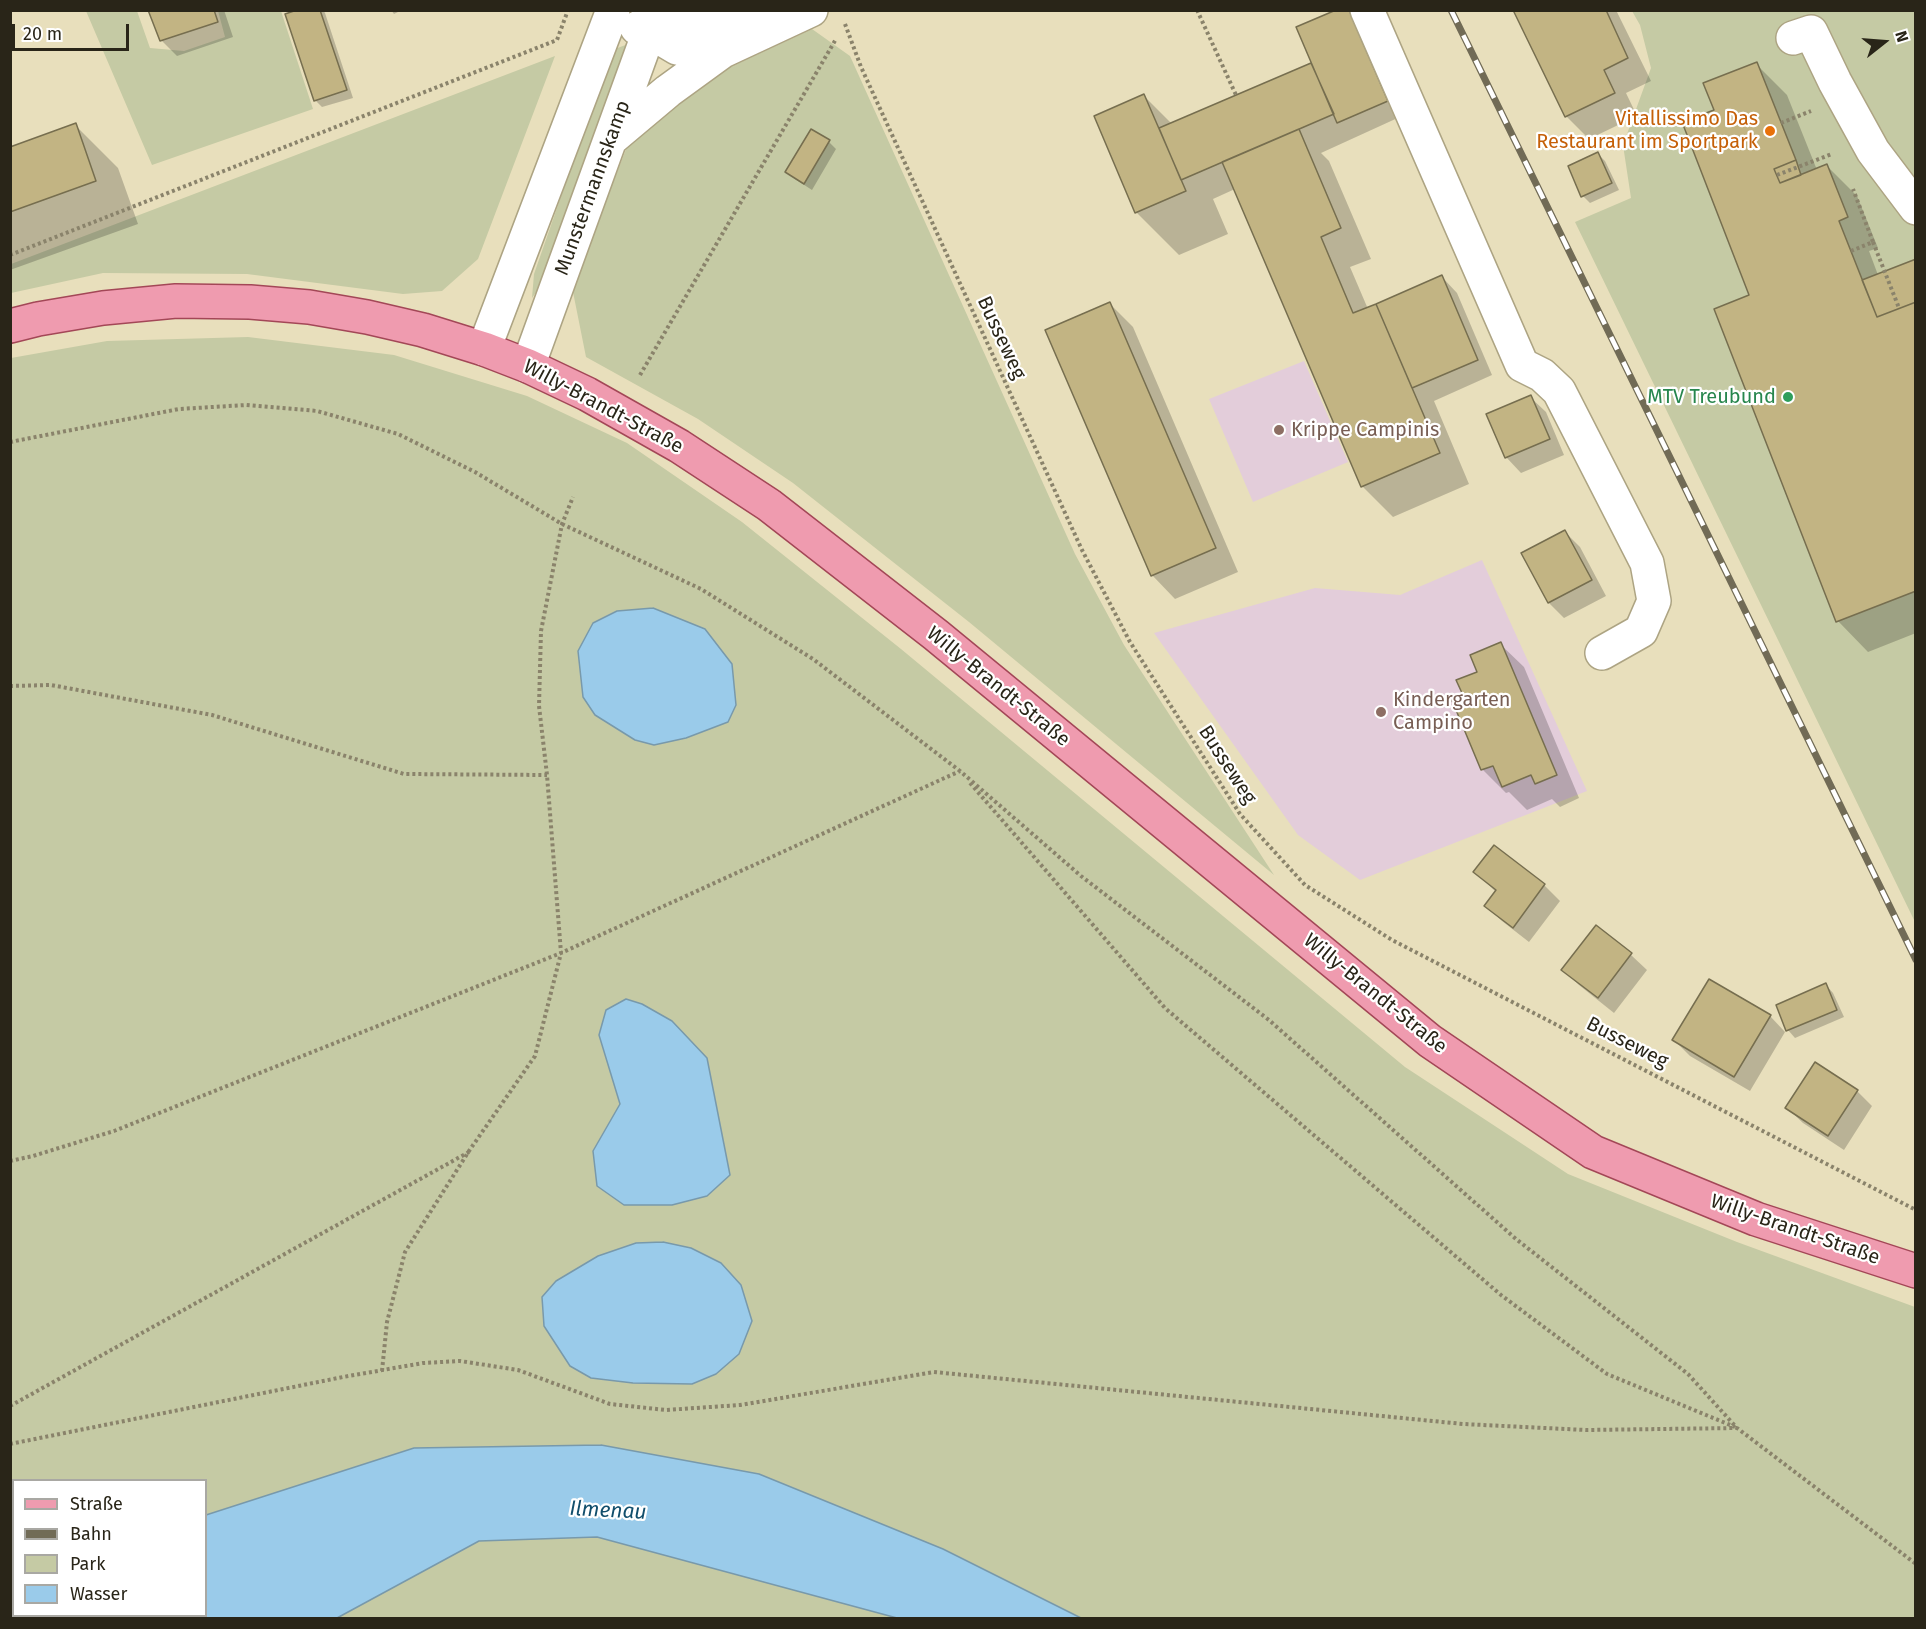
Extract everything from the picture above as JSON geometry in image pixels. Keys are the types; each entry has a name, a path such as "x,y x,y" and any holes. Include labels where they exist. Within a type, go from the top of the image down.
{"main road":[{"name":"Willy-Brandt-Straße","path":"10,326 103,308 176,301 250,302 309,307 423,330 484,349 528,366 587,394 679,446 769,505 936,635 1430,1041 1593,1152 1756,1219 1916,1271"}],"street":[{"path":"484,349 611,14 679,23 810,10"},
{"path":"610,139 668,91 723,51 810,10"},
{"path":"1367,10 1522,366 1542,375 1559,391 1647,563 1654,601 1641,631 1602,653"},
{"path":"653,21 677,48 699,52 723,51"},
{"name":"Munstermannskamp","path":"528,366 653,21"},
{"path":"1793,38 1811,32 1835,82 1874,151 1916,208"}],"path":[{"path":"10,255 556,40 568,10"},
{"path":"1197,10 1236,95"},
{"name":"Busseweg","path":"843,17 861,67 1082,550 1130,642 1248,823 1305,885 1392,940 1916,1210"},
{"path":"640,375 845,24"},
{"path":"1781,123 1821,108"},
{"path":"1777,176 1838,152"},
{"path":"1873,242 1899,308"},
{"path":"10,442 179,409 246,405 317,411 398,434 475,472 562,524 701,590 813,659 960,771 1082,876 1269,1020 1516,1239 1688,1374 1737,1428 1916,1564"},
{"path":"382,1371 387,1322 405,1252 469,1151 535,1056 561,952 547,775 539,706 541,631 562,524 573,497"},
{"path":"10,686 51,685 212,716 404,774 547,775"},
{"path":"10,1161 114,1131 561,952 960,771"},
{"path":"960,771 1165,1008 1501,1295 1608,1374 1737,1428"},
{"path":"10,1406 469,1151"},
{"path":"10,1444 332,1379 423,1363 460,1361 518,1370 610,1404 666,1410 740,1405 934,1372 1462,1424 1586,1430 1737,1428"}],"shaded area":[{"name":"Krippe Campinis","path":"1304,361 1348,462 1253,502 1209,399"},
{"name":"Kindergarten Campino","path":"1482,560 1587,791 1360,880 1298,835 1154,633 1315,588 1400,595"}],"green space":[{"path":"86,11 137,11 150,48 184,51 225,37 218,11 281,11 313,109 152,165"},
{"name":"MTV Treubund","path":"1632,11 1915,11 1915,922 1575,222 1631,198 1623,145 1651,68 1640,25"},
{"path":"812,29 850,56 1075,554 1124,645 1274,875 969,622 793,483 698,419 586,357 572,287 632,134 730,67"},
{"path":"631,43 545,279 532,298 534,274 612,50"},
{"path":"555,56 478,259 442,291 403,294 247,274 103,273 11,293 11,264"},
{"path":"248,337 394,355 527,396 627,443 742,522 901,649 1405,1067 1568,1174 1737,1242 1915,1307 1915,1618 11,1618 11,358 107,341","holes":["600,1035 707,1058 730,1175 707,1196 672,1205 593,1151 620,1104"]}],"water":[{"path":"653,608 705,629 732,664 736,705 728,722 686,738 654,745 635,740 595,715 583,697 578,651 593,623 617,611"},
{"path":"626,999 642,1004 672,1021 707,1058 730,1175 707,1196 672,1205 624,1205 597,1186 593,1151 620,1104 599,1035 606,1010"},
{"path":"663,1242 691,1248 721,1263 741,1285 752,1321 739,1354 716,1374 692,1384 633,1383 591,1378 570,1366 544,1326 542,1297 556,1281 598,1256 636,1243"},
{"name":"Ilmenau","path":"601,1445 759,1474 943,1549 1081,1618 897,1618 597,1537 479,1541 337,1618 11,1618 12,1578 12,1617 207,1617 207,1515 414,1448"}],"building":[{"path":"148,10 214,10 218,22 160,41"},
{"path":"297,10 320,10 347,90 314,101 285,14"},
{"path":"1336,10 1349,10 1388,101 1337,123 1296,27"},
{"path":"1513,10 1606,10 1628,58 1604,70 1615,93 1565,117"},
{"name":"MTV Treubund","path":"1757,62 1796,160 1774,169 1780,183 1827,164 1848,217 1839,221 1877,317 1916,302 1916,591 1836,622 1714,309 1749,295 1682,122 1714,110 1703,83"},
{"path":"1311,63 1334,114 1181,180 1159,128"},
{"path":"1144,94 1186,191 1135,213 1094,116"},
{"path":"76,123 96,181 10,212 10,147"},
{"path":"811,129 830,140 804,184 785,172"},
{"path":"1299,129 1341,228 1321,237 1353,313 1376,304 1440,453 1361,487 1222,162"},
{"path":"1598,152 1612,183 1581,197 1568,166"},
{"path":"1796,160 1801,175 1780,183 1774,169"},
{"path":"1916,259 1916,302 1877,317 1862,280"},
{"path":"1442,275 1478,360 1412,388 1376,304"},
{"path":"1110,302 1216,548 1151,576 1045,330"},
{"path":"1531,395 1550,439 1505,458 1486,414"},
{"path":"1565,530 1592,580 1548,603 1521,553"},
{"path":"1501,642 1557,775 1535,784 1531,775 1502,787 1493,766 1481,770 1451,698 1462,693 1456,680 1477,672 1470,655"},
{"path":"1494,845 1545,884 1513,928 1484,906 1496,890 1473,872"},
{"path":"1596,925 1632,953 1598,998 1561,970"},
{"path":"1709,979 1771,1015 1734,1077 1672,1040"},
{"path":"1826,983 1837,1010 1786,1031 1776,1005"},
{"path":"1815,1062 1858,1090 1828,1136 1785,1108"}],"railway":[{"path":"1451,10 1916,960"}],"place":[{"name":"Vitallissimo Das Restaurant im Sportpark","path":"1770,131"},
{"name":"MTV Treubund","path":"1788,397"},
{"name":"Krippe Campinis","path":"1279,430"},
{"name":"Kindergarten Campino","path":"1381,712"}]}
